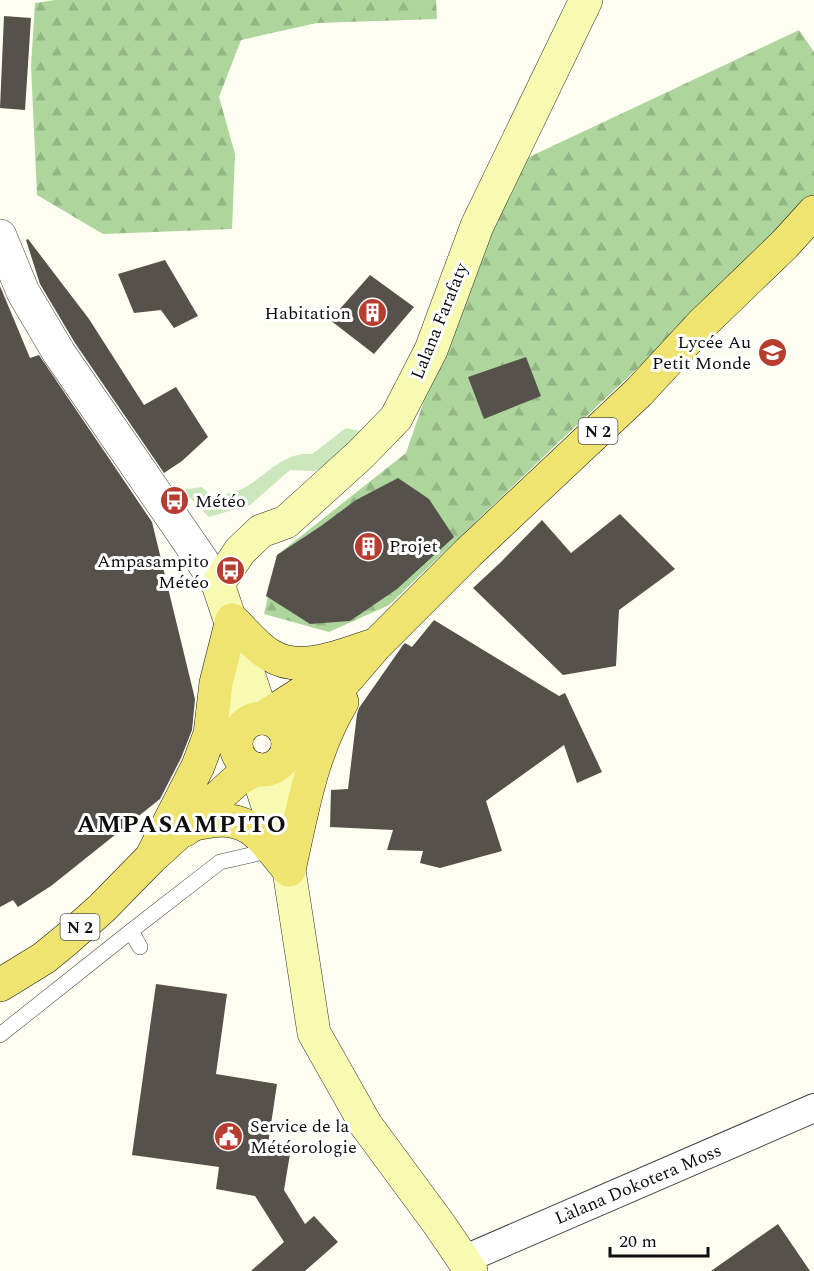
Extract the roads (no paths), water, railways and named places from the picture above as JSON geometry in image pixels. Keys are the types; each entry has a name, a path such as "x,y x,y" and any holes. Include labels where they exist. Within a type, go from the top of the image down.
{"main road":[{"name":"Lalana Farafaty","path":"219,584 240,551 261,531 286,522 361,454 396,418 431,350 477,226 585,0"},
{"name":"N 2","path":"0,985 44,958 66,940 102,908 151,858 237,780 256,769 265,770 281,762 288,747 377,644 470,552 639,392 702,324 814,212"},
{"path":"219,584 232,620 250,727"},
{"path":"232,620 270,655 292,663 326,659 377,644"},
{"path":"151,858 198,766 210,734 216,683 232,620"},
{"path":"281,860 331,722 377,644"},
{"name":"N 2","path":"151,858 204,777 250,727 377,644"},
{"path":"281,860 288,747 284,730 271,719 250,727 236,744 242,760 248,766 256,769 281,860 314,1033 366,1125 440,1224 467,1265"},
{"path":"151,858 192,824 220,820 246,824 281,860"}],"street":[{"path":"0,236 23,292 59,353 219,584"},
{"name":"Làlana Dokotera Moss","path":"467,1265 814,1108"}],"lane":[{"path":"0,1035 220,862 281,860"},
{"path":"130,931 140,947"}],"place":[{"name":"Habitation","path":"372,313"},
{"name":"Lycée Au Petit Monde","path":"772,352"},
{"name":"Météo","path":"174,501"},
{"name":"Projet","path":"368,546"},
{"name":"Ampasampito Météo","path":"230,571"},
{"name":"Service de la Météorologie","path":"229,1136"}],"district":[{"name":"AMPASAMPITO","path":"182,824"}]}
